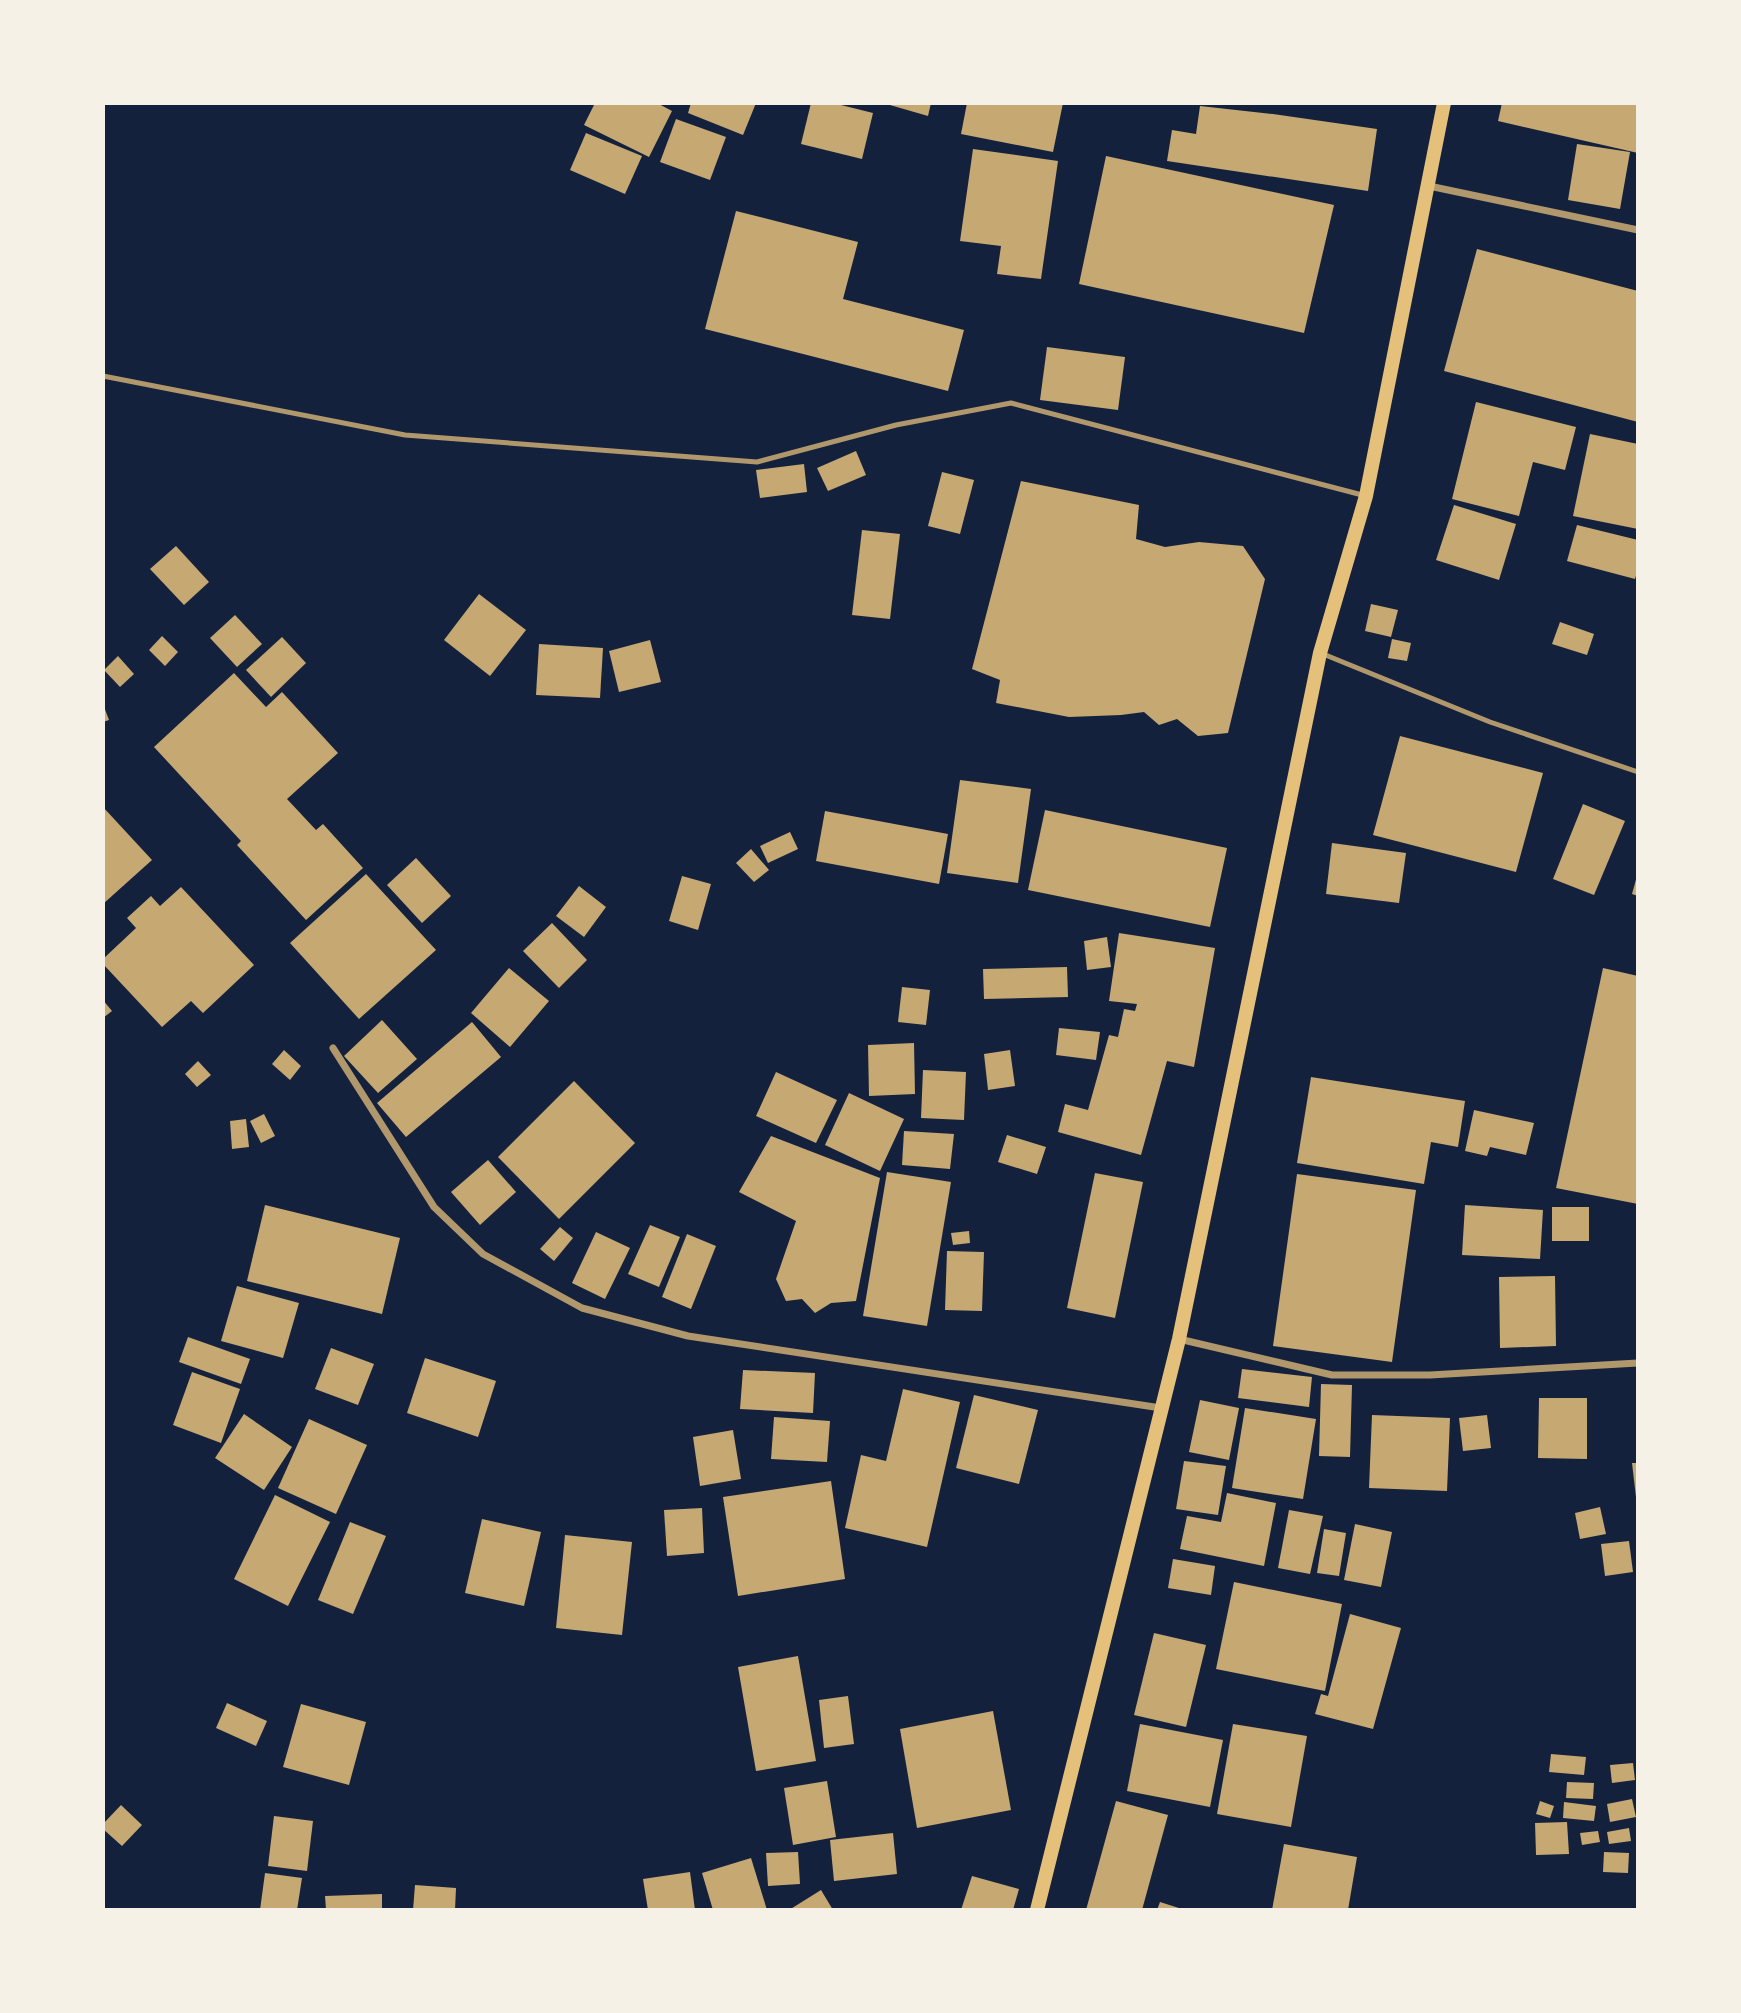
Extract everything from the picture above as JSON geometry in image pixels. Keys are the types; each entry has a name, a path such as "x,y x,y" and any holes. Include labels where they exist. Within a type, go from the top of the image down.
{"main road":[{"path":"1037,1910 1179,1339 1320,653 1366,496 1444,103"}],"street":[{"path":"1429,186 1638,230"},
{"path":"332,1048 435,1208 483,1254 582,1308 688,1336 1161,1408"},
{"path":"1179,1339 1332,1375 1430,1375 1638,1363"}],"lane":[{"path":"103,376 405,435 757,462 896,425 1011,403 1366,496"},
{"path":"1320,653 1489,722 1638,772"}],"building":[{"path":"595,103 657,103 672,111 649,157 584,125"},
{"path":"691,103 756,103 743,135 688,113"},
{"path":"811,103 833,103 873,113 862,159 801,144"},
{"path":"883,103 931,103 928,116"},
{"path":"967,103 1063,103 1053,152 961,134"},
{"path":"1502,103 1638,103 1638,153 1498,121"},
{"path":"1200,106 1377,129 1368,191 1167,161 1172,130 1196,134"},
{"path":"676,119 726,137 710,180 660,162"},
{"path":"586,133 642,156 625,194 570,170"},
{"path":"1577,144 1630,152 1620,209 1568,200"},
{"path":"973,149 1058,161 1041,279 997,274 1001,246 960,241"},
{"path":"1106,156 1334,205 1304,333 1079,284"},
{"path":"736,211 858,242 843,299 964,330 948,391 705,329"},
{"path":"1477,249 1638,291 1638,422 1444,371"},
{"path":"1047,347 1125,357 1118,410 1040,400"},
{"path":"1476,402 1576,427 1565,470 1533,462 1519,516 1452,499"},
{"path":"1590,434 1638,444 1638,529 1573,516"},
{"path":"856,451 866,475 828,491 817,468"},
{"path":"804,464 807,492 760,498 756,470"},
{"path":"942,472 974,480 960,534 928,526"},
{"path":"1021,481 1139,505 1136,539 1165,547 1199,542 1243,546 1265,579 1228,733 1198,736 1177,719 1159,725 1144,712 1069,717 996,703 1000,680 972,669"},
{"path":"1454,505 1516,524 1499,580 1436,560"},
{"path":"1577,525 1638,540 1638,569 1635,579 1567,561"},
{"path":"862,530 900,534 890,619 852,615"},
{"path":"176,546 209,582 184,605 150,569"},
{"path":"479,594 526,630 490,676 444,640"},
{"path":"1371,604 1398,610 1391,637 1365,631"},
{"path":"235,615 262,644 237,667 210,638"},
{"path":"1560,622 1594,634 1587,655 1552,644"},
{"path":"162,636 178,652 165,666 149,650"},
{"path":"282,637 306,663 271,697 246,670"},
{"path":"1392,639 1411,643 1407,661 1388,658"},
{"path":"650,640 661,682 619,692 609,651"},
{"path":"539,644 603,648 600,698 536,695"},
{"path":"118,656 134,674 120,687 104,670"},
{"path":"234,673 266,707 282,692 338,753 287,799 316,830 323,824 363,868 306,920 237,845 241,841 154,747"},
{"path":"103,704 109,720 103,722"},
{"path":"1400,736 1543,773 1516,872 1373,835"},
{"path":"960,780 1031,789 1018,883 947,873"},
{"path":"1583,804 1625,821 1594,895 1553,879"},
{"path":"103,807 152,860 103,904"},
{"path":"1045,810 1227,848 1210,927 1028,890"},
{"path":"825,811 948,834 939,884 816,861"},
{"path":"790,832 798,849 768,863 760,846"},
{"path":"1332,843 1406,853 1399,903 1326,894"},
{"path":"751,849 769,870 754,882 736,863"},
{"path":"416,858 451,896 422,923 387,885"},
{"path":"366,874 436,950 359,1019 290,943"},
{"path":"682,876 711,884 698,930 669,921"},
{"path":"1638,876 1638,896 1632,894"},
{"path":"579,886 606,907 584,937 556,916"},
{"path":"181,887 254,965 203,1013 191,1001 162,1027 103,964 103,959 136,928 127,918 151,896 160,906"},
{"path":"552,923 587,960 559,988 523,951"},
{"path":"1119,933 1215,948 1194,1067 1167,1061 1141,1155 1058,1132 1065,1104 1088,1110 1109,1035 1118,1037 1124,1009 1135,1011 1137,1004 1109,1001"},
{"path":"1107,937 1111,967 1087,970 1084,941"},
{"path":"1067,967 1068,997 984,999 983,969"},
{"path":"509,968 549,1001 510,1047 471,1013"},
{"path":"1603,968 1638,976 1638,1204 1556,1188"},
{"path":"902,987 930,990 926,1025 898,1022"},
{"path":"103,1000 112,1011 103,1018"},
{"path":"382,1020 417,1059 378,1093 344,1056"},
{"path":"472,1022 501,1057 406,1137 377,1103"},
{"path":"1059,1028 1100,1032 1096,1060 1056,1055"},
{"path":"914,1043 915,1094 869,1096 868,1045"},
{"path":"284,1050 301,1066 290,1080 272,1064"},
{"path":"1010,1050 1015,1086 988,1090 984,1054"},
{"path":"198,1061 211,1075 197,1087 185,1074"},
{"path":"923,1070 966,1072 964,1120 921,1118"},
{"path":"776,1072 837,1100 816,1143 756,1116"},
{"path":"1311,1077 1465,1101 1458,1147 1431,1142 1424,1184 1297,1163"},
{"path":"574,1081 635,1143 559,1219 498,1157"},
{"path":"849,1093 904,1119 880,1171 825,1145"},
{"path":"1474,1110 1534,1123 1526,1155 1490,1147 1487,1156 1465,1151"},
{"path":"264,1114 275,1136 261,1143 250,1121"},
{"path":"246,1119 249,1147 232,1149 230,1121"},
{"path":"904,1131 954,1134 950,1169 902,1165"},
{"path":"1007,1135 1046,1147 1037,1174 998,1162"},
{"path":"771,1136 880,1178 856,1301 831,1303 815,1313 802,1299 786,1301 776,1279 796,1221 739,1192"},
{"path":"488,1160 516,1192 480,1225 451,1192"},
{"path":"887,1172 951,1182 927,1326 863,1316"},
{"path":"1095,1173 1143,1182 1115,1318 1067,1308"},
{"path":"1297,1174 1416,1190 1392,1362 1273,1346"},
{"path":"265,1205 400,1238 382,1314 247,1281"},
{"path":"1465,1205 1543,1210 1540,1259 1462,1255"},
{"path":"1552,1207 1589,1207 1589,1241 1552,1241"},
{"path":"650,1225 680,1237 659,1287 628,1274"},
{"path":"560,1227 573,1238 554,1261 540,1249"},
{"path":"969,1231 970,1243 953,1245 951,1233"},
{"path":"596,1232 630,1248 605,1299 572,1283"},
{"path":"687,1234 716,1246 691,1309 662,1297"},
{"path":"947,1251 984,1252 982,1311 945,1310"},
{"path":"1555,1276 1556,1346 1500,1348 1499,1277"},
{"path":"237,1286 299,1303 283,1358 221,1341"},
{"path":"188,1337 250,1359 241,1384 179,1362"},
{"path":"331,1348 374,1364 358,1405 315,1389"},
{"path":"425,1358 496,1381 478,1437 407,1413"},
{"path":"1242,1369 1312,1377 1309,1407 1238,1398"},
{"path":"743,1370 815,1373 813,1413 740,1409"},
{"path":"192,1372 240,1389 221,1443 173,1425"},
{"path":"1321,1384 1352,1385 1350,1457 1319,1456"},
{"path":"903,1389 960,1402 927,1547 845,1528 861,1455 886,1461"},
{"path":"974,1395 1038,1410 1019,1484 956,1468"},
{"path":"1539,1398 1587,1398 1587,1459 1538,1458"},
{"path":"1200,1400 1239,1408 1229,1460 1189,1452"},
{"path":"1245,1408 1316,1419 1303,1499 1232,1488"},
{"path":"244,1414 292,1447 264,1490 215,1458"},
{"path":"1372,1415 1450,1418 1447,1491 1369,1488"},
{"path":"1487,1415 1491,1448 1463,1451 1459,1418"},
{"path":"774,1417 830,1421 827,1462 771,1459"},
{"path":"309,1419 367,1445 336,1514 278,1488"},
{"path":"733,1430 741,1479 700,1486 693,1437"},
{"path":"1184,1461 1226,1466 1218,1515 1176,1509"},
{"path":"1632,1463 1638,1463 1638,1497 1636,1497"},
{"path":"831,1481 845,1579 738,1596 723,1497"},
{"path":"1227,1493 1276,1503 1264,1566 1180,1549 1187,1516 1221,1522"},
{"path":"275,1495 330,1522 288,1606 234,1579"},
{"path":"1600,1507 1606,1534 1580,1539 1575,1513"},
{"path":"702,1508 704,1553 667,1556 664,1510"},
{"path":"1289,1510 1323,1516 1310,1574 1278,1568"},
{"path":"482,1519 541,1532 524,1606 465,1593"},
{"path":"350,1522 386,1536 353,1614 318,1600"},
{"path":"1355,1524 1392,1532 1381,1587 1344,1580"},
{"path":"1324,1529 1346,1533 1339,1576 1317,1573"},
{"path":"565,1535 632,1542 622,1635 556,1628"},
{"path":"1629,1541 1633,1572 1605,1576 1601,1544"},
{"path":"1173,1559 1215,1566 1211,1595 1168,1588"},
{"path":"1234,1582 1342,1604 1325,1691 1216,1669"},
{"path":"1350,1614 1401,1628 1373,1729 1315,1714 1321,1694 1328,1696"},
{"path":"1154,1633 1206,1645 1186,1727 1134,1715"},
{"path":"798,1656 816,1761 756,1771 738,1667"},
{"path":"848,1696 854,1744 824,1748 819,1700"},
{"path":"227,1703 267,1721 256,1746 216,1728"},
{"path":"301,1704 366,1722 349,1785 283,1767"},
{"path":"993,1711 1011,1810 917,1828 900,1729"},
{"path":"1140,1724 1223,1740 1210,1807 1127,1791"},
{"path":"1233,1724 1307,1736 1291,1827 1217,1814"},
{"path":"1551,1754 1586,1757 1584,1775 1549,1772"},
{"path":"1633,1763 1635,1780 1612,1783 1610,1765"},
{"path":"827,1781 836,1837 793,1845 784,1788"},
{"path":"1567,1782 1594,1783 1593,1799 1566,1798"},
{"path":"1632,1799 1636,1817 1610,1822 1607,1804"},
{"path":"1116,1801 1168,1815 1142,1910 1086,1910"},
{"path":"1540,1801 1554,1806 1550,1818 1536,1814"},
{"path":"1564,1802 1596,1806 1594,1821 1563,1818"},
{"path":"121,1805 142,1825 122,1846 103,1829 103,1824"},
{"path":"274,1816 313,1821 307,1871 268,1866"},
{"path":"1567,1822 1569,1854 1536,1855 1535,1823"},
{"path":"1629,1828 1631,1841 1609,1844 1607,1832"},
{"path":"1598,1831 1600,1842 1582,1845 1580,1833"},
{"path":"893,1833 897,1874 834,1881 830,1840"},
{"path":"1284,1844 1357,1857 1348,1910 1272,1910"},
{"path":"798,1852 800,1884 768,1886 766,1853"},
{"path":"1604,1852 1629,1853 1628,1873 1603,1872"},
{"path":"751,1858 767,1910 713,1910 702,1873"},
{"path":"690,1872 695,1910 648,1910 643,1879"},
{"path":"265,1873 302,1878 297,1910 260,1910"},
{"path":"972,1876 1019,1889 1013,1910 961,1910"},
{"path":"415,1885 456,1888 455,1910 413,1910"},
{"path":"821,1890 833,1910 789,1910"},
{"path":"382,1894 382,1910 326,1910 325,1896"},
{"path":"1160,1902 1182,1909 1182,1910 1157,1910"}]}
